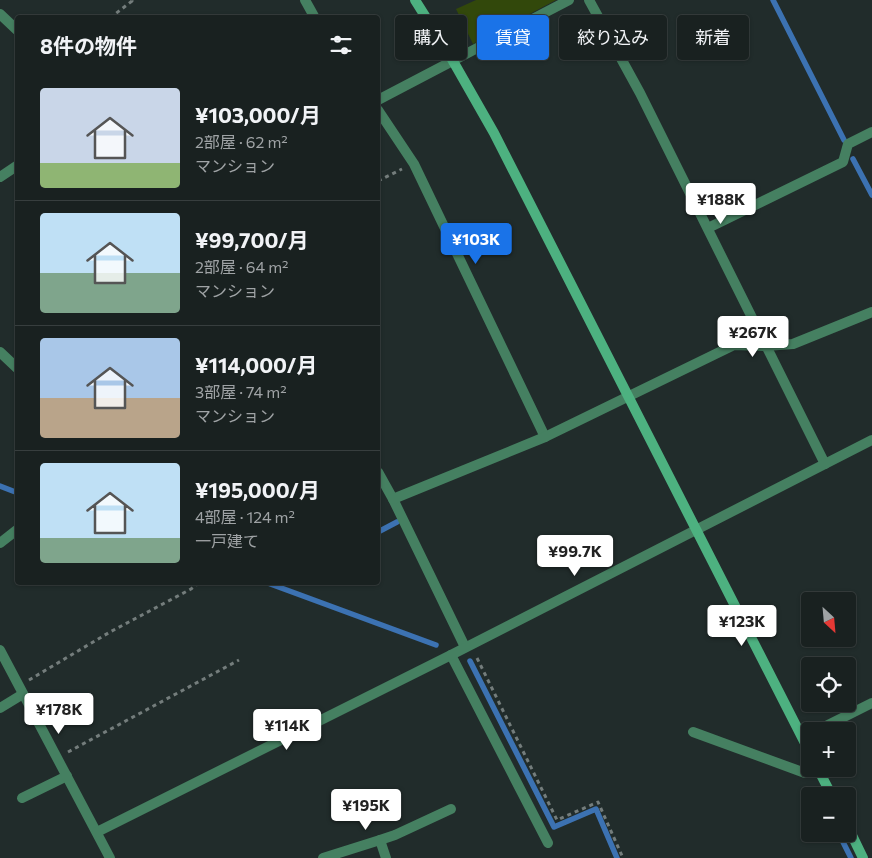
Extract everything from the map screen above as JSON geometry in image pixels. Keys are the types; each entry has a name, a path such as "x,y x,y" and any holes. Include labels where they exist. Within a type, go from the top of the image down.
{"street":[{"path":"304,0 313,15"},
{"path":"415,0 424,15"},
{"path":"467,52 569,0"},
{"path":"589,0 640,93 825,464"},
{"path":"0,14 15,28"},
{"path":"380,99 452,60 494,133 696,529 801,727"},
{"path":"380,113 414,164 545,437"},
{"path":"708,228 843,162 848,144 872,132"},
{"path":"0,177 15,167"},
{"path":"393,499 545,437 734,345 766,346 793,344 872,312"},
{"path":"0,352 15,366"},
{"path":"97,832 451,655 872,440"},
{"path":"380,476 468,646"},
{"path":"0,543 15,531"},
{"path":"0,650 110,858"},
{"path":"451,655 548,844"},
{"path":"0,708 21,690"},
{"path":"834,722 872,703"},
{"path":"693,732 801,772"},
{"path":"22,798 67,776"},
{"path":"323,858 394,835 451,809"},
{"path":"380,840 386,858"},
{"path":"855,842 863,858"}],"path":[{"path":"114,15 131,0"},
{"path":"380,180 414,164"},
{"path":"21,690 110,632 196,585"},
{"path":"468,646 557,820 598,802 623,858"},
{"path":"57,758 239,660"}],"green space":[{"path":"476,0 556,0 528,15 477,15 477,42 473,44 467,32 467,15 459,15 456,9"}],"waterway":[{"path":"773,0 844,140"},
{"path":"853,159 872,195"},
{"path":"0,486 15,492"},
{"path":"380,531 397,522"},
{"path":"273,585 436,645"},
{"path":"470,661 554,827 596,809 617,858"},
{"path":"843,842 851,858"}]}
